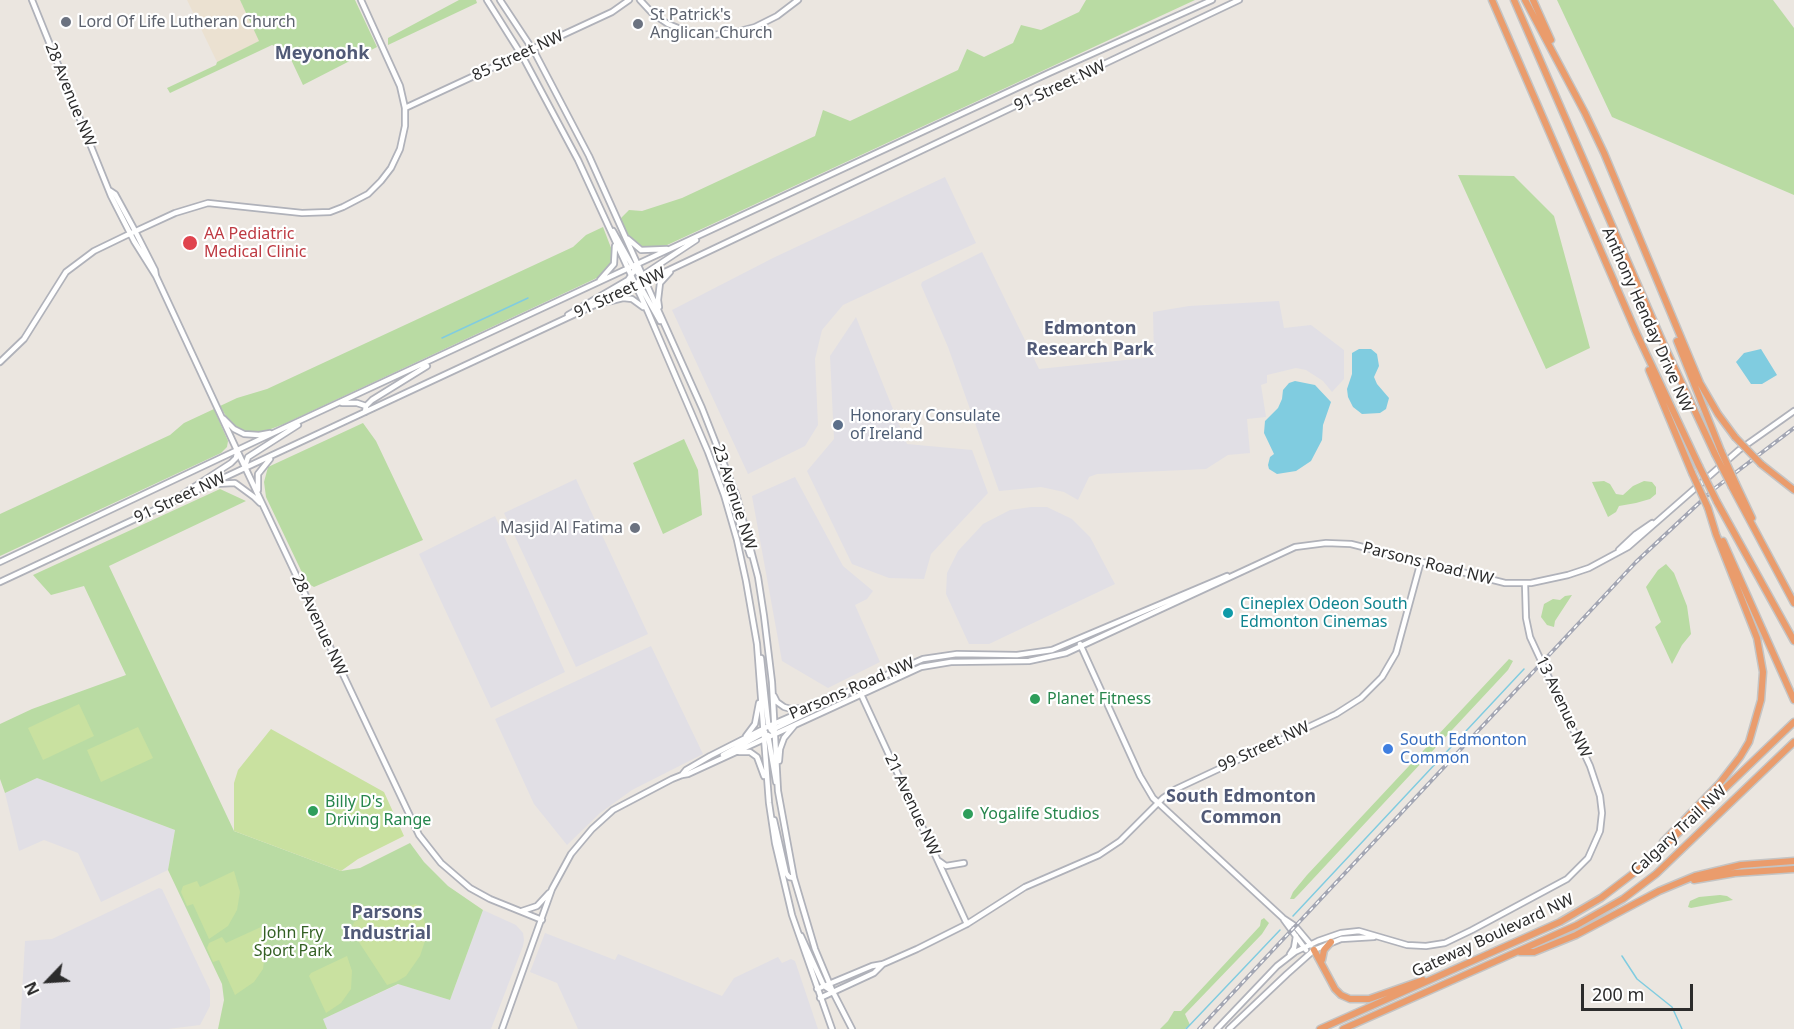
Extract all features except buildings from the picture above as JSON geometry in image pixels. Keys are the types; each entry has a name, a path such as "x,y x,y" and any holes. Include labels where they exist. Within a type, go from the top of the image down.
{"highway":[{"name":"Anthony Henday Drive NW","path":"1490,0 1502,21 1636,332 1716,502 1794,641"},
{"name":"Anthony Henday Drive NW","path":"1514,0 1664,345 1767,555 1794,603"},
{"path":"1525,0 1560,63"},
{"path":"1533,0 1612,173 1659,290 1700,383 1735,437 1761,464 1794,489"},
{"path":"1659,290 1718,453"},
{"path":"1636,332 1692,473 1794,699"},
{"path":"1647,863 1655,850 1719,784 1740,757 1752,733 1761,700 1763,672 1756,638 1708,508"},
{"path":"1767,746 1794,717"},
{"name":"Gateway Boulevard NW","path":"1320,1029 1581,911 1615,889 1647,863 1794,722"},
{"name":"Calgary Trail NW","path":"1343,1029 1601,912 1656,874 1794,742"},
{"path":"1517,952 1534,952 1576,935 1695,876 1720,869 1794,861"},
{"path":"1679,882 1735,873 1794,869"},
{"path":"1323,964 1324,950 1331,942"},
{"path":"1311,950 1323,964 1338,993 1355,1000 1369,999 1441,975"}],"main road":[{"name":"28 Avenue NW","path":"32,0 130,234 156,276 418,835 430,852 454,876 490,899 542,920"},
{"path":"0,362 24,339 66,272 94,251 136,231 175,213 208,203 302,213 330,212 368,194 381,181 391,168 403,141 405,108 400,86 361,0"},
{"name":"23 Avenue NW","path":"487,0 522,54 565,133 616,243 639,281 648,312 724,495 744,571 757,644"},
{"name":"23 Avenue NW","path":"501,0 532,49 575,128 625,236 633,270"},
{"name":"85 Street NW","path":"405,108 612,12 629,0"},
{"path":"640,0 653,14 668,24 687,32 702,34 736,32 755,27 798,0"},
{"name":"91 Street NW","path":"0,562 284,428 597,284 633,270 672,248 1212,0"},
{"name":"91 Street NW","path":"645,281 1239,0"},
{"name":"28 Avenue NW","path":"110,190 115,194 136,231 156,276"},
{"path":"596,200 676,350"},
{"name":"91 Street NW","path":"0,582 590,307 639,281 716,228"},
{"path":"625,236 642,250 672,248"},
{"path":"597,284 613,267 616,243"},
{"path":"661,316 658,300 660,283 667,273 679,266"},
{"path":"553,324 625,282 633,270"},
{"name":"23 Avenue NW","path":"639,281 645,281 720,450 737,497 756,569 767,637 772,691 769,731 769,806 782,877 792,915 832,1029"},
{"path":"590,307 623,298 635,300 648,312"},
{"path":"324,410 349,402 367,409 447,354"},
{"name":"Parsons Road NW","path":"682,775 686,770 727,747 812,717 921,667 935,663 1029,661 1053,657 1295,547 1326,543 1351,544 1499,582 1525,583 1550,580 1581,571 1618,551 1748,444 1794,411"},
{"path":"222,417 234,429 244,434 263,435 284,428"},
{"path":"245,468 245,460 248,457 307,418"},
{"path":"176,500 235,460 237,451"},
{"path":"263,507 257,476 261,467 276,453"},
{"path":"207,486 235,483 255,496 263,507"},
{"path":"724,495 733,505 756,569"},
{"name":"99 Street NW","path":"817,989 872,966 883,964 967,924 1025,886 1107,851 1176,789 1342,711 1362,698 1382,677 1396,653 1421,561"},
{"name":"Parsons Road NW","path":"502,1029 552,889 571,854 598,822 630,799 726,757 812,707 923,659 957,654 1032,654 1052,650 1215,579 1237,573"},
{"name":"13 Avenue NW","path":"1377,937 1416,946 1435,945 1454,939 1567,879 1588,858 1600,831 1602,813 1598,786 1530,637 1526,618 1525,583"},
{"path":"1078,640 1140,776 1158,803 1283,918 1295,926 1311,950"},
{"path":"757,644 763,667 773,773 778,790"},
{"path":"727,747 747,735 757,719 759,700 757,644"},
{"name":"21 Avenue NW","path":"858,687 967,924"},
{"path":"772,691 777,702 784,706 794,709 812,707"},
{"path":"716,761 725,753 827,704 837,696"},
{"path":"777,777 780,749 784,738 793,727 812,717"},
{"name":"23 Avenue NW","path":"769,731 794,878 809,932 827,985 852,1029"},
{"path":"726,757 744,751 757,757 763,769 769,806 777,830 786,873 789,877 794,878"},
{"path":"932,850 943,866 964,863"},
{"path":"517,910 534,908 552,889"},
{"path":"792,915 827,985"},
{"path":"1283,918 1304,947 1311,950 1346,938 1377,937"},
{"path":"1229,1029 1311,950 1333,935 1366,932 1377,937"},
{"path":"1287,958 1294,948 1296,936"},
{"path":"1304,947 1311,950"},
{"path":"1217,1029 1258,984 1287,958 1304,947"},
{"name":"99 Street NW","path":"820,998 874,972 883,964"}],"shaded area":[{"path":"187,0 240,0 260,41 217,62"},
{"path":"945,177 976,243 843,305 822,330 815,359 818,425 805,446 748,474 672,310 773,258"},
{"path":"982,252 1039,369 1154,357 1153,312 1189,306 1279,301 1284,328 1311,325 1344,350 1344,379 1332,392 1323,381 1306,370 1296,368 1267,375 1267,383 1261,385 1266,417 1247,419 1250,453 1228,455 1206,469 1097,474 1089,477 1078,500 1064,492 1041,487 999,491 948,347 921,285 922,282"},
{"path":"856,317 907,444 972,450 988,493 931,554 924,579 889,578 852,564 807,471 834,439 830,356"},
{"path":"795,477 843,566 873,591 867,599 855,605 880,662 828,688 782,661 752,496"},
{"path":"576,479 648,634 576,667 504,513"},
{"path":"1047,507 1072,519 1090,537 1115,584 989,644 969,644 946,594 947,573 958,551 983,524 1010,510"},
{"path":"495,516 565,672 491,708 419,554"},
{"path":"651,646 703,754 632,790 600,813 567,845 534,804 495,719"},
{"path":"37,778 175,830 168,870 101,902 78,853 44,840 19,851 5,793"},
{"path":"159,888 162,889 210,990 210,1006 200,1025 168,1029 20,1029 25,941 52,939"},
{"path":"483,910 516,925 523,933 524,940 491,1029 327,1029 322,1019 399,984 450,1000"},
{"path":"545,933 615,960 618,954 722,996 734,978 778,957 782,963 791,959 795,961 818,1029 578,1029 557,983 530,972"}],"green space":[{"path":"240,0 355,0 377,47 303,85 287,51 272,45 170,93 167,88 216,65 217,62 259,41"},
{"path":"459,0 476,0 477,3 388,45 388,38"},
{"path":"1086,0 1195,0 665,246 642,248 627,234 620,219 629,210 642,211 682,198 815,136 823,110 850,121 958,70 967,49 984,57 1013,43 1021,25 1041,30 1079,12"},
{"path":"1557,0 1773,0 1794,28 1794,195 1612,117"},
{"path":"1458,175 1514,176 1554,216 1590,348 1546,369"},
{"path":"603,227 613,253 612,263 601,276 263,432 244,432 230,423 220,406 267,389 573,247 586,235"},
{"path":"214,409 228,441 227,447 221,453 0,556 0,514 170,435 184,423"},
{"path":"363,423 376,441 423,540 314,587 307,583 266,497 264,482 268,467"},
{"path":"684,439 698,470 702,515 663,534 633,463"},
{"path":"1604,481 1610,484 1616,494 1623,495 1633,486 1644,481 1652,482 1656,487 1656,494 1650,499 1619,506 1616,512 1608,517 1592,482"},
{"name":"John Fry Sport Park","path":"220,489 246,501 109,566 234,831 341,871 360,868 410,843 424,862 448,886 483,910 450,1000 398,984 323,1019 327,1029 218,1029 224,1000 222,984 168,870 175,830 37,778 5,793 0,779 0,724 32,709 126,675 84,586 51,595 33,575"},
{"path":"1666,564 1674,573 1687,606 1691,634 1672,664 1655,627 1661,622 1646,587 1658,570"},
{"path":"1572,595 1555,621 1554,627 1547,625 1541,617 1544,604 1553,599 1560,600"},
{"path":"1509,659 1513,661 1508,670 1299,894 1294,899 1290,899 1307,875"},
{"path":"79,704 94,736 43,760 28,728"},
{"path":"138,727 153,758 101,782 87,750"},
{"name":"Billy D's Driving Range","path":"271,729 384,792 404,836 358,859 341,871 234,831 234,783 238,770"},
{"path":"234,871 240,892 237,910 228,926 209,939 193,904 187,906 181,892 183,886 197,881 200,887"},
{"path":"1720,895 1733,900 1688,907 1690,901 1699,897"},
{"path":"416,904 421,910 425,923 425,941 420,956 406,976 387,985 351,930 354,922 358,920"},
{"path":"1264,918 1269,923 1262,934 1185,1014 1190,1025 1185,1029 1160,1029 1174,1011 1181,1011 1260,926"},
{"path":"261,927 266,946 263,969 254,982 235,995 219,960 213,962 207,948 209,943 222,937 226,943"},
{"path":"347,956 352,971 351,989 341,1003 326,1013 309,976"}],"water":[{"path":"1359,349 1371,349 1377,354 1379,366 1374,377 1389,398 1386,409 1380,413 1362,414 1353,407 1348,397 1347,389 1352,374 1352,353"},
{"path":"1761,349 1777,375 1762,384 1751,384 1736,362 1744,353"},
{"path":"1295,381 1315,385 1331,402 1323,425 1322,440 1311,461 1296,471 1277,474 1269,469 1268,465 1270,457 1274,454 1264,433 1265,421 1278,408 1283,390 1289,383"}],"waterway":[{"path":"442,338 528,298"},
{"path":"1293,916 1524,669"},
{"path":"1186,1029 1280,930"},
{"path":"1622,956 1637,979 1672,1007 1682,1029"}],"railway":[{"path":"1199,1029 1636,562 1714,489 1794,428"}],"place":[{"name":"Lord Of Life Lutheran Church","path":"66,22"},
{"name":"St Patrick's Anglican Church","path":"638,24"},
{"name":"AA Pediatric Medical Clinic","path":"190,243"},
{"name":"Honorary Consulate of Ireland","path":"838,425"},
{"name":"Masjid Al Fatima","path":"635,528"},
{"name":"Cineplex Odeon South Edmonton Cinemas","path":"1228,613"},
{"name":"Planet Fitness","path":"1035,699"},
{"name":"South Edmonton Common","path":"1388,749"},
{"name":"Billy D's Driving Range","path":"313,811"},
{"name":"Yogalife Studios","path":"968,814"}],"district":[{"name":"Meyonohk","path":"322,54"},
{"name":"Edmonton Research Park","path":"1090,339"},
{"name":"South Edmonton Common","path":"1241,807"},
{"name":"Parsons Industrial","path":"387,923"}]}
